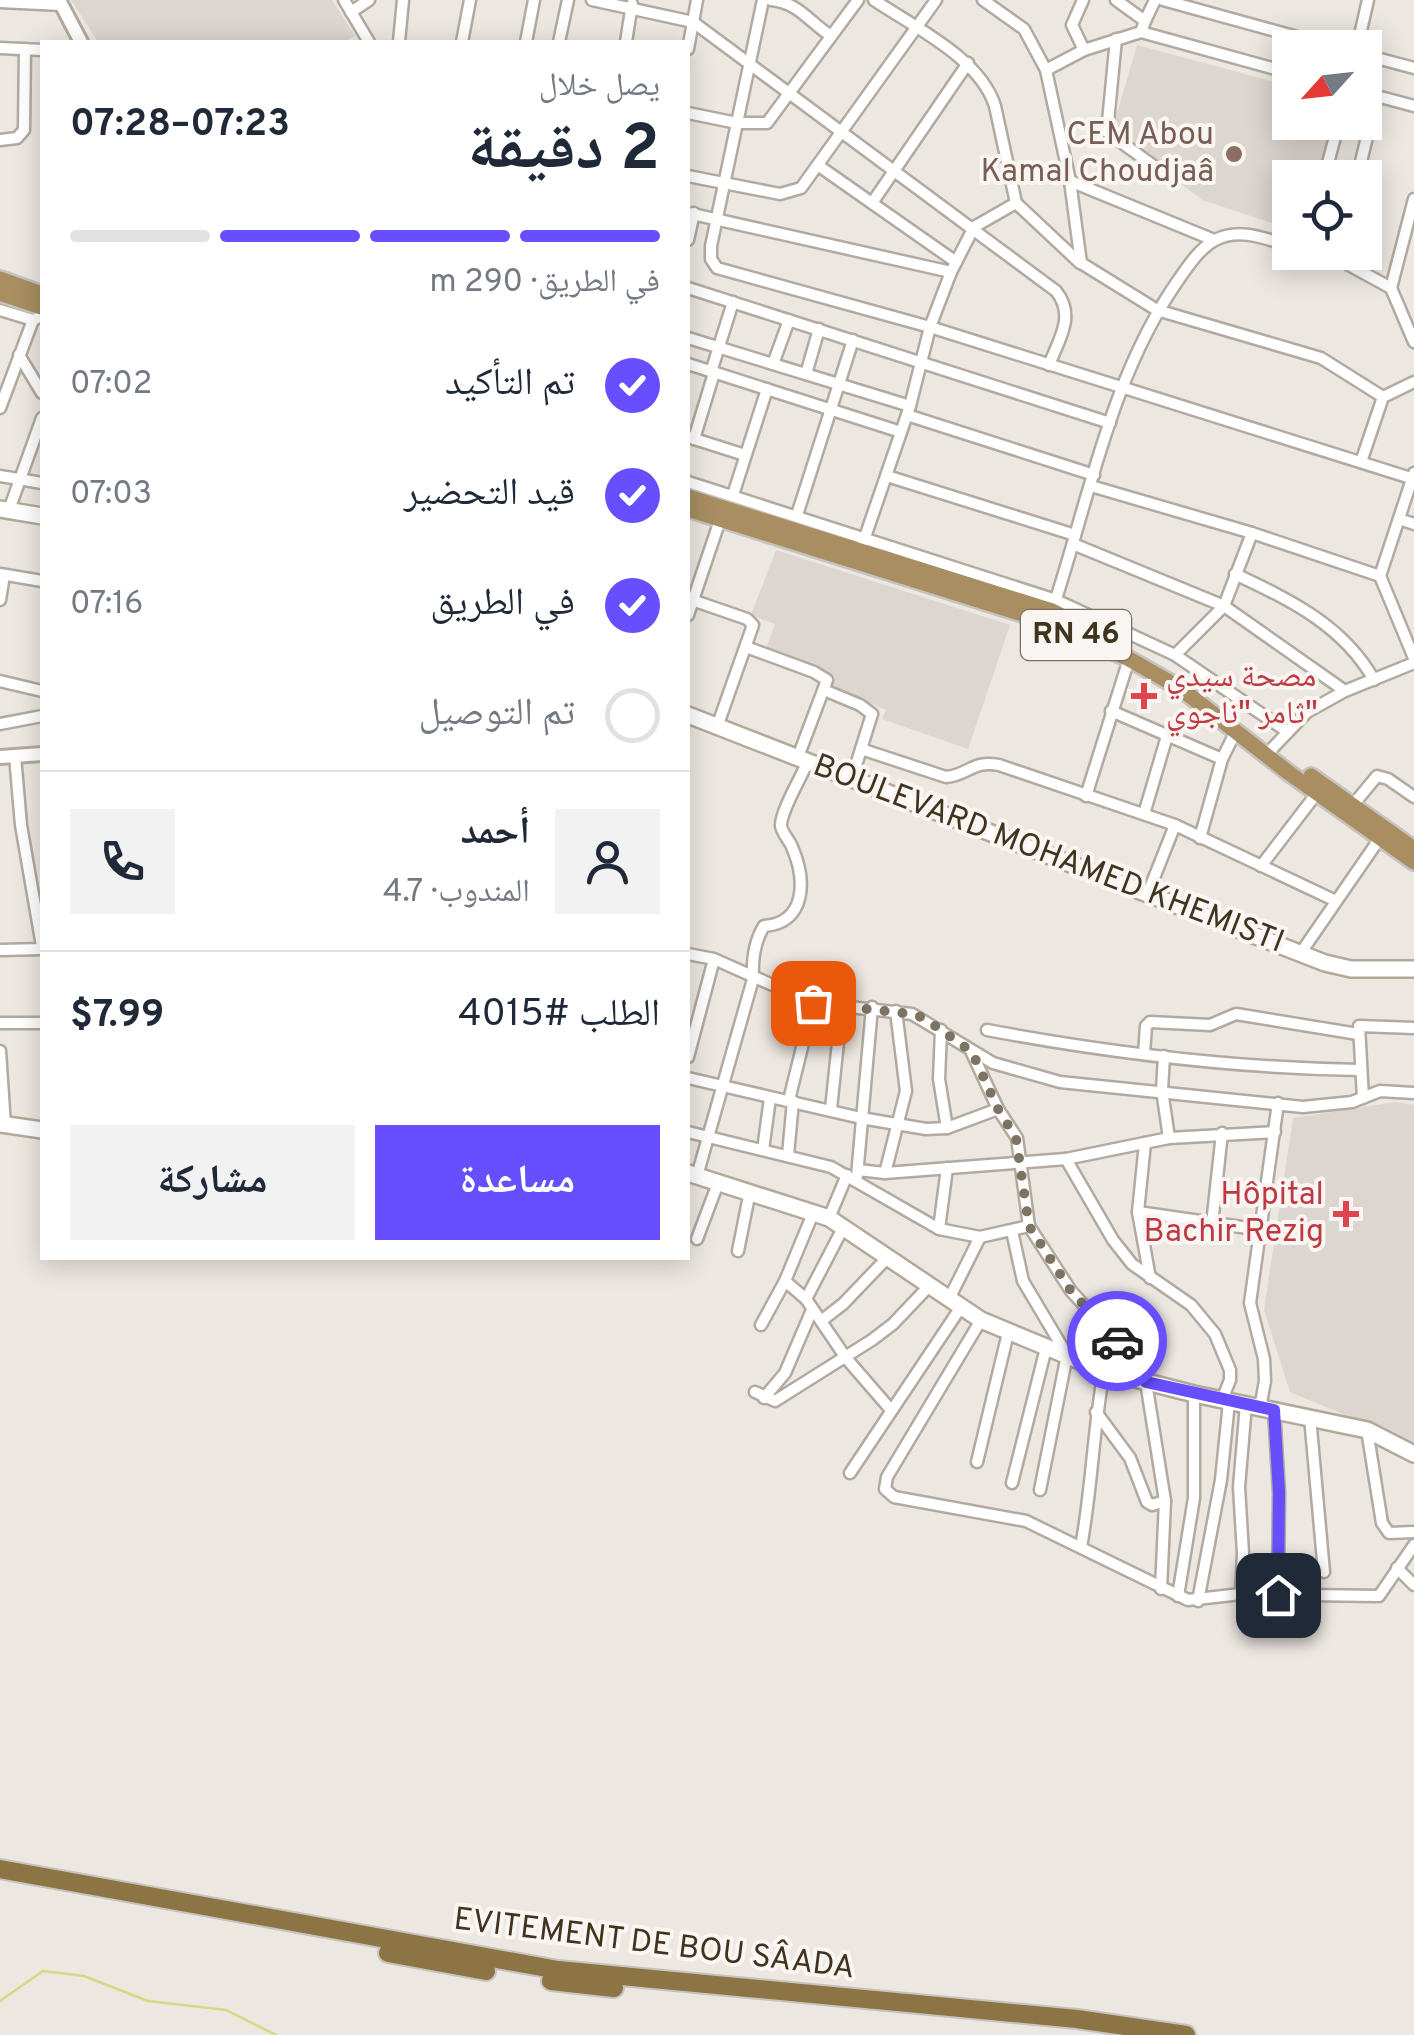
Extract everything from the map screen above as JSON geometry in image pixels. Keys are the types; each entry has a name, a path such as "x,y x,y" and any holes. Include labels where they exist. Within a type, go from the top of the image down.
{"highway":[{"name":"EVITEMENT DE BOU SÂADA","path":"0,1868 558,1970 1077,2019 1186,2035"},
{"name":"EVITEMENT DE BOU SÂADA","path":"0,1877 568,1984 1133,2035"}],"main road":[{"path":"0,280 40,295"},
{"path":"0,294 40,313"},
{"name":"RN 46","path":"690,498 1054,605 1194,686 1317,794 1414,862"},
{"path":"5,510 40,516"},
{"name":"RN 46","path":"690,510 720,520 861,550 1045,621 1129,659 1180,688 1414,849"},
{"name":"BOULEVARD MOHAMED KHEMISTI","path":"690,716 1300,954 1352,969 1414,969"},
{"path":"2,1124 40,1130"},
{"path":"692,1174 821,1214 980,1320 1104,1371 1367,1430 1414,1454"}],"street":[{"path":"344,0 365,40"},
{"path":"351,12 369,0"},
{"path":"399,40 402,0"},
{"path":"462,40 470,0"},
{"path":"526,40 534,0"},
{"path":"559,40 568,0"},
{"path":"592,0 632,3 693,22 1056,291 1065,302 1067,317 1049,365"},
{"path":"690,40 697,0"},
{"path":"831,36 812,24 795,5 767,0 711,246 711,260 717,268 930,327 1413,477 1380,576 1414,660 1307,712 1270,752"},
{"path":"690,113 767,123 858,0"},
{"path":"874,0 968,64 991,92 1016,204 1081,263 1157,310 1321,358 1383,396"},
{"path":"690,176 762,192 788,194 801,188 936,0"},
{"path":"983,0 1032,39 1046,70 1070,182 1081,263"},
{"path":"1000,12 1009,0"},
{"path":"1083,0 1072,25 1084,50"},
{"path":"1116,0 1143,26 1272,66"},
{"path":"1046,70 1143,26 1155,0"},
{"path":"1163,0 1272,30"},
{"path":"1361,30 1368,0"},
{"path":"0,2 60,2 80,40"},
{"path":"626,40 632,3"},
{"path":"1116,38 1107,132 1158,169"},
{"path":"0,48 40,50"},
{"path":"0,140 17,138 24,130 25,49"},
{"path":"1382,60 1414,68"},
{"path":"872,203 968,64"},
{"path":"1382,98 1414,106"},
{"path":"819,166 954,267"},
{"path":"1070,182 1214,240 1251,234 1272,240"},
{"path":"1391,288 1414,199"},
{"path":"690,483 797,514 861,550 923,362 930,327 954,267 974,227 1016,204"},
{"path":"690,213 954,267"},
{"path":"1214,240 1193,259 1157,310 1122,388 1054,605 1175,655 1288,732"},
{"path":"1362,270 1391,288 1413,334"},
{"path":"690,289 1110,423"},
{"path":"733,302 691,438 745,456"},
{"path":"0,310 40,313 19,355 0,408"},
{"path":"773,364 789,320"},
{"path":"806,374 819,329"},
{"path":"690,339 838,384 1092,480 1380,576"},
{"path":"797,514 853,340"},
{"path":"19,355 40,390"},
{"path":"690,365 901,432"},
{"path":"1361,462 1383,396 1414,382"},
{"path":"733,496 766,389"},
{"path":"5,510 40,424"},
{"path":"0,476 40,483"},
{"path":"886,476 1074,539 1224,606 1344,691"},
{"path":"1399,519 1414,524"},
{"path":"690,607 720,520"},
{"path":"1175,655 1224,606 1252,534"},
{"path":"0,600 2,574 40,581"},
{"path":"1236,574 1340,634 1361,657 1374,680"},
{"path":"692,600 752,622 754,628 718,727"},
{"path":"692,1174 709,1137 754,979 752,960 760,931 764,926 780,925 798,903 799,870 782,826 827,680 746,647"},
{"path":"1086,796 1129,659"},
{"path":"0,681 40,691"},
{"path":"824,690 872,714 852,778"},
{"path":"1111,711 1222,759"},
{"path":"0,724 40,716"},
{"path":"1200,838 1222,759 1236,730"},
{"path":"1144,814 1167,736"},
{"path":"861,749 946,777 979,763 999,765 1175,825 1336,901"},
{"path":"40,754 7,756 40,936"},
{"path":"1353,806 1377,776 1414,797"},
{"path":"1261,866 1317,794"},
{"path":"1148,893 1175,825"},
{"path":"1300,954 1380,838"},
{"path":"0,950 40,948"},
{"path":"690,954 714,959 813,1003 872,1007 924,1018 993,1064 1060,1082 1302,1107 1363,1098 1380,1091 1414,1093"},
{"path":"690,1049 714,959"},
{"path":"788,1155 791,1101 813,1003"},
{"path":"831,1110 842,1004"},
{"path":"761,1325 821,1214 854,1176 872,1007"},
{"path":"885,1173 906,1091 896,1012"},
{"path":"1144,1054 1146,1026 1150,1022 1218,1024 1232,1014 1358,1034"},
{"path":"0,1023 40,1023"},
{"path":"1363,1098 1359,1026 1414,1028"},
{"path":"941,1030 939,1079 947,1128"},
{"path":"987,1030 1083,1048 1286,1069 1360,1070"},
{"path":"0,1051 2,1124"},
{"path":"972,1052 1016,1138 1029,1226 1071,1291 1116,1340 1146,1382 1164,1501 1161,1589"},
{"path":"1164,1056 1162,1090 1168,1138"},
{"path":"690,1078 926,1129 947,1128 998,1109"},
{"path":"763,1150 770,1098"},
{"path":"1198,1600 1222,1480 1246,1405 1265,1381 1264,1359 1250,1303 1278,1104"},
{"path":"690,1132 831,1167 854,1176 940,1229 980,1237 1029,1226"},
{"path":"854,1176 1066,1159 1168,1138 1275,1132"},
{"path":"1212,1224 1222,1134"},
{"path":"1145,1143 1138,1212 1151,1279"},
{"path":"1066,1159 1132,1264 1190,1304 1216,1334 1230,1380 1246,1405 1279,1492 1278,1595"},
{"path":"940,1229 947,1168"},
{"path":"697,1239 718,1182"},
{"path":"738,1251 750,1192"},
{"path":"1138,1212 1262,1230"},
{"path":"844,1226 809,1304 785,1373 760,1395 775,1401 846,1358 893,1324 930,1285"},
{"path":"1012,1231 1023,1281 1067,1355 1040,1490"},
{"path":"850,1473 955,1303 980,1237"},
{"path":"821,1321 844,1304 889,1256"},
{"path":"784,1281 809,1304 846,1358 891,1410"},
{"path":"980,1320 887,1477 885,1489 894,1497 1026,1521 1161,1589 1198,1600 1241,1594 1372,1597 1383,1592 1414,1545"},
{"path":"976,1462 1008,1333"},
{"path":"1012,1483 1046,1348"},
{"path":"1081,1547 1104,1371"},
{"path":"1178,1596 1194,1498 1194,1394"},
{"path":"1241,1594 1239,1487 1246,1405"},
{"path":"1096,1412 1130,1458 1148,1502 1152,1505 1164,1501"},
{"path":"1310,1417 1324,1572"},
{"path":"1367,1430 1382,1523 1389,1533 1414,1532"},
{"path":"1397,1568 1414,1585"}],"shaded area":[{"path":"71,0 332,0 355,36 347,40 97,40"},
{"name":"CEM Abou Kamal Choudjaâ","path":"1137,45 1272,81 1272,140 1329,140 1324,160 1272,160 1272,223 1202,200 1112,131"},
{"path":"776,550 1010,625 968,749 882,719 886,710 832,687 835,677 766,649 775,624 751,615"},
{"name":"Hôpital Bachir Rezig","path":"1396,1102 1414,1105 1414,1444 1290,1392 1264,1310 1293,1118"}],"waterway":[{"path":"0,2001 43,1971 84,1976 148,2001 226,2010 276,2035"}],"way so far":[{"path":"813,1003 912,1014 924,1018 972,1052 1016,1138 1029,1226 1071,1291 1117,1341"}],"place":[{"name":"CEM Abou Kamal Choudjaâ","path":"1234,154"},
{"name":"مصحة سيدي ثامر \"ناجوي\"","path":"1144,696"},
{"name":"Hôpital Bachir Rezig","path":"1346,1214"}],"route":[{"path":"1117,1341 1146,1382 1274,1410 1279,1492 1278,1595"}]}
